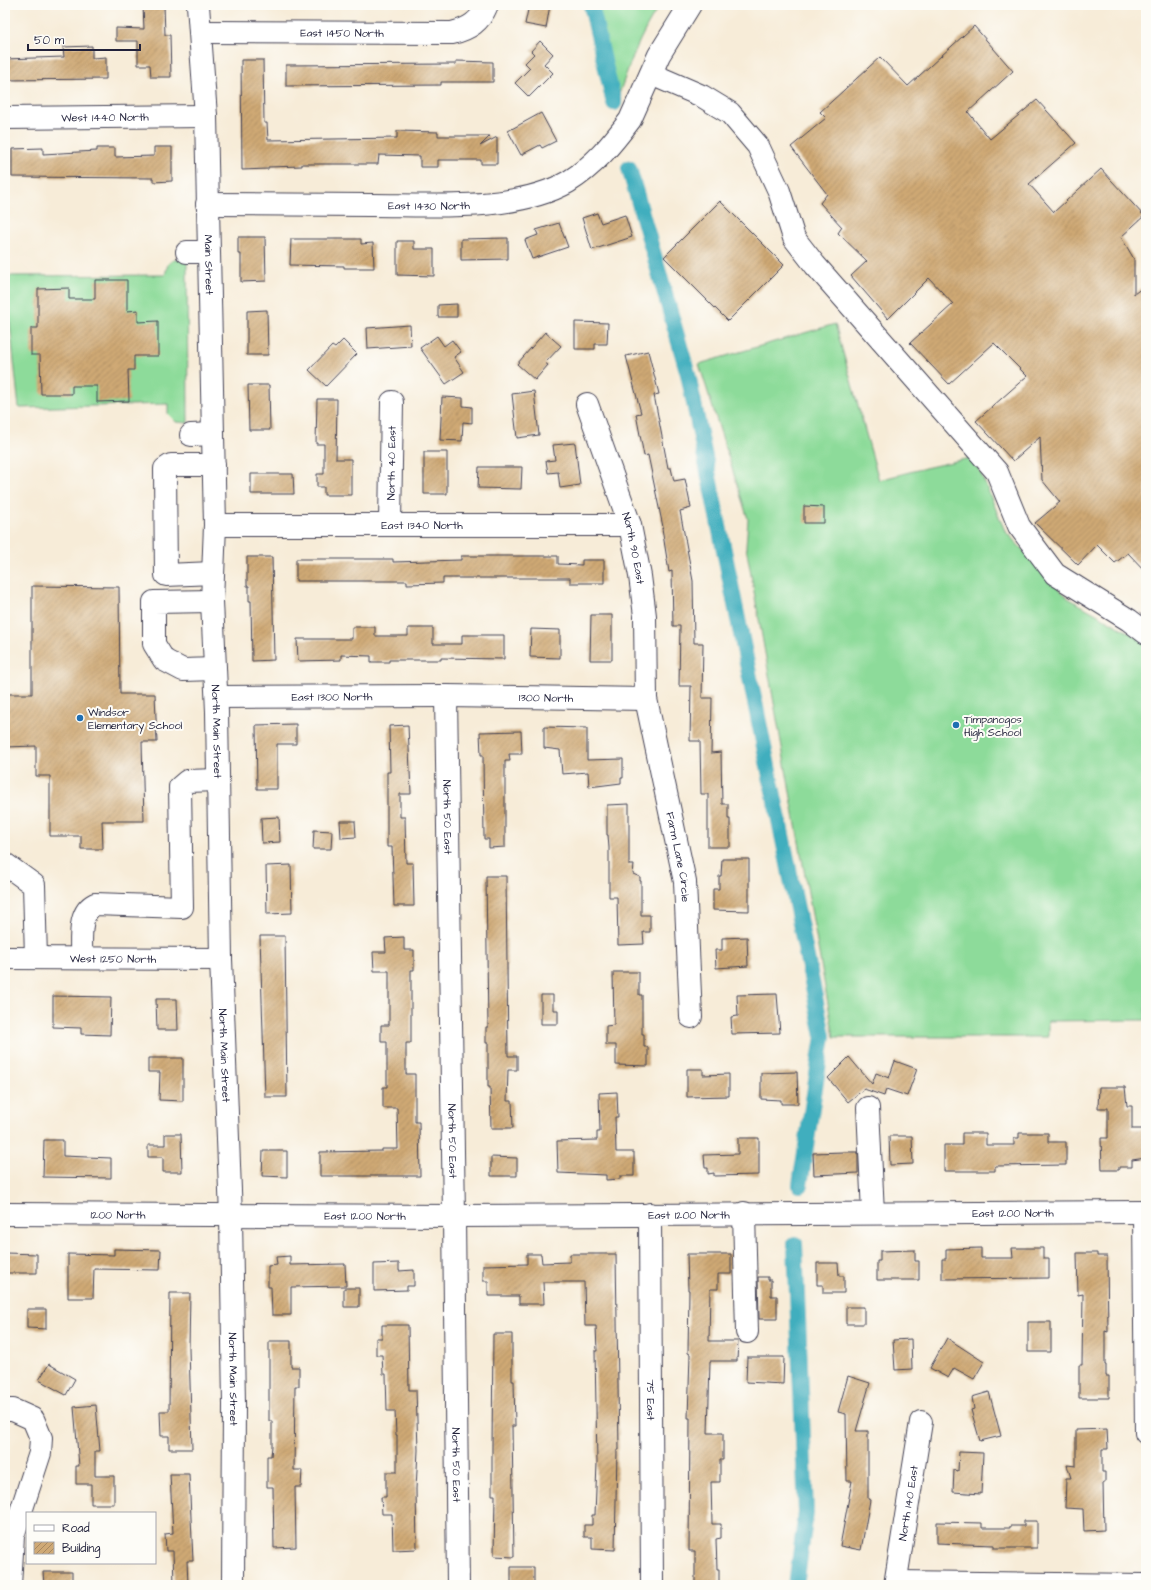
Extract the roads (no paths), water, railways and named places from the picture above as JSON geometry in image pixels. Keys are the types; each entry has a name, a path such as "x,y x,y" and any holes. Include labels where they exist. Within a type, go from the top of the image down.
{"street":[{"name":"Main Street","path":"198,5 202,32 206,116 207,204 198,252 213,434 215,525"},
{"name":"East 1430 North","path":"207,204 452,205 512,201 545,192 568,182 592,165 624,128 630,120 659,55 690,5"},
{"name":"East 1450 North","path":"202,32 452,33 466,29 482,13"},
{"path":"651,74 702,96 730,113 758,146 779,191 794,238 815,265 998,472 1019,526 1055,574 1129,620 1146,633"},
{"name":"West 1440 North","path":"5,118 206,116"},
{"name":"North 40 East","path":"390,524 392,402"},
{"name":"North 90 East","path":"587,404 630,525 640,576 645,616 646,699"},
{"path":"191,435 213,434"},
{"path":"213,573 166,575 165,469 171,465 214,465"},
{"name":"East 1340 North","path":"215,525 630,525"},
{"name":"North Main Street","path":"215,525 212,601 217,697 221,959 231,1216 234,1405 233,1585"},
{"path":"212,601 154,602 154,644 164,660 183,670 215,669"},
{"name":"1300 North","path":"446,696 646,699"},
{"name":"East 1300 North","path":"217,697 446,696"},
{"name":"North 50 East","path":"446,696 458,1585"},
{"name":"Farm Lane Circle","path":"646,699 685,882 692,1017"},
{"path":"81,958 83,915 88,908 95,904 182,906 180,787 187,781 218,780"},
{"path":"5,864 34,885 36,958"},
{"name":"West 1250 North","path":"5,958 221,959"},
{"path":"868,1108 873,1213"},
{"path":"1145,1212 1146,1433"},
{"name":"East 1200 North","path":"231,1216 1145,1212"},
{"path":"744,1213 747,1332"},
{"name":"1200 North","path":"5,1214 231,1216"},
{"name":"75 East","path":"650,1214 652,1585"},
{"path":"5,1410 13,1410 33,1419 41,1438 40,1453 13,1536 10,1585"},
{"name":"North 140 East","path":"896,1583 921,1422"},
{"path":"896,1583 1146,1585"}],"waterway":[{"path":"591,5 614,103"},
{"path":"629,168 688,374 823,1036 800,1185"},
{"path":"795,1244 806,1513 796,1585"}],"place":[{"name":"Windsor Elementary School","path":"80,718"},
{"name":"Timpanogos High School","path":"956,725"}]}
